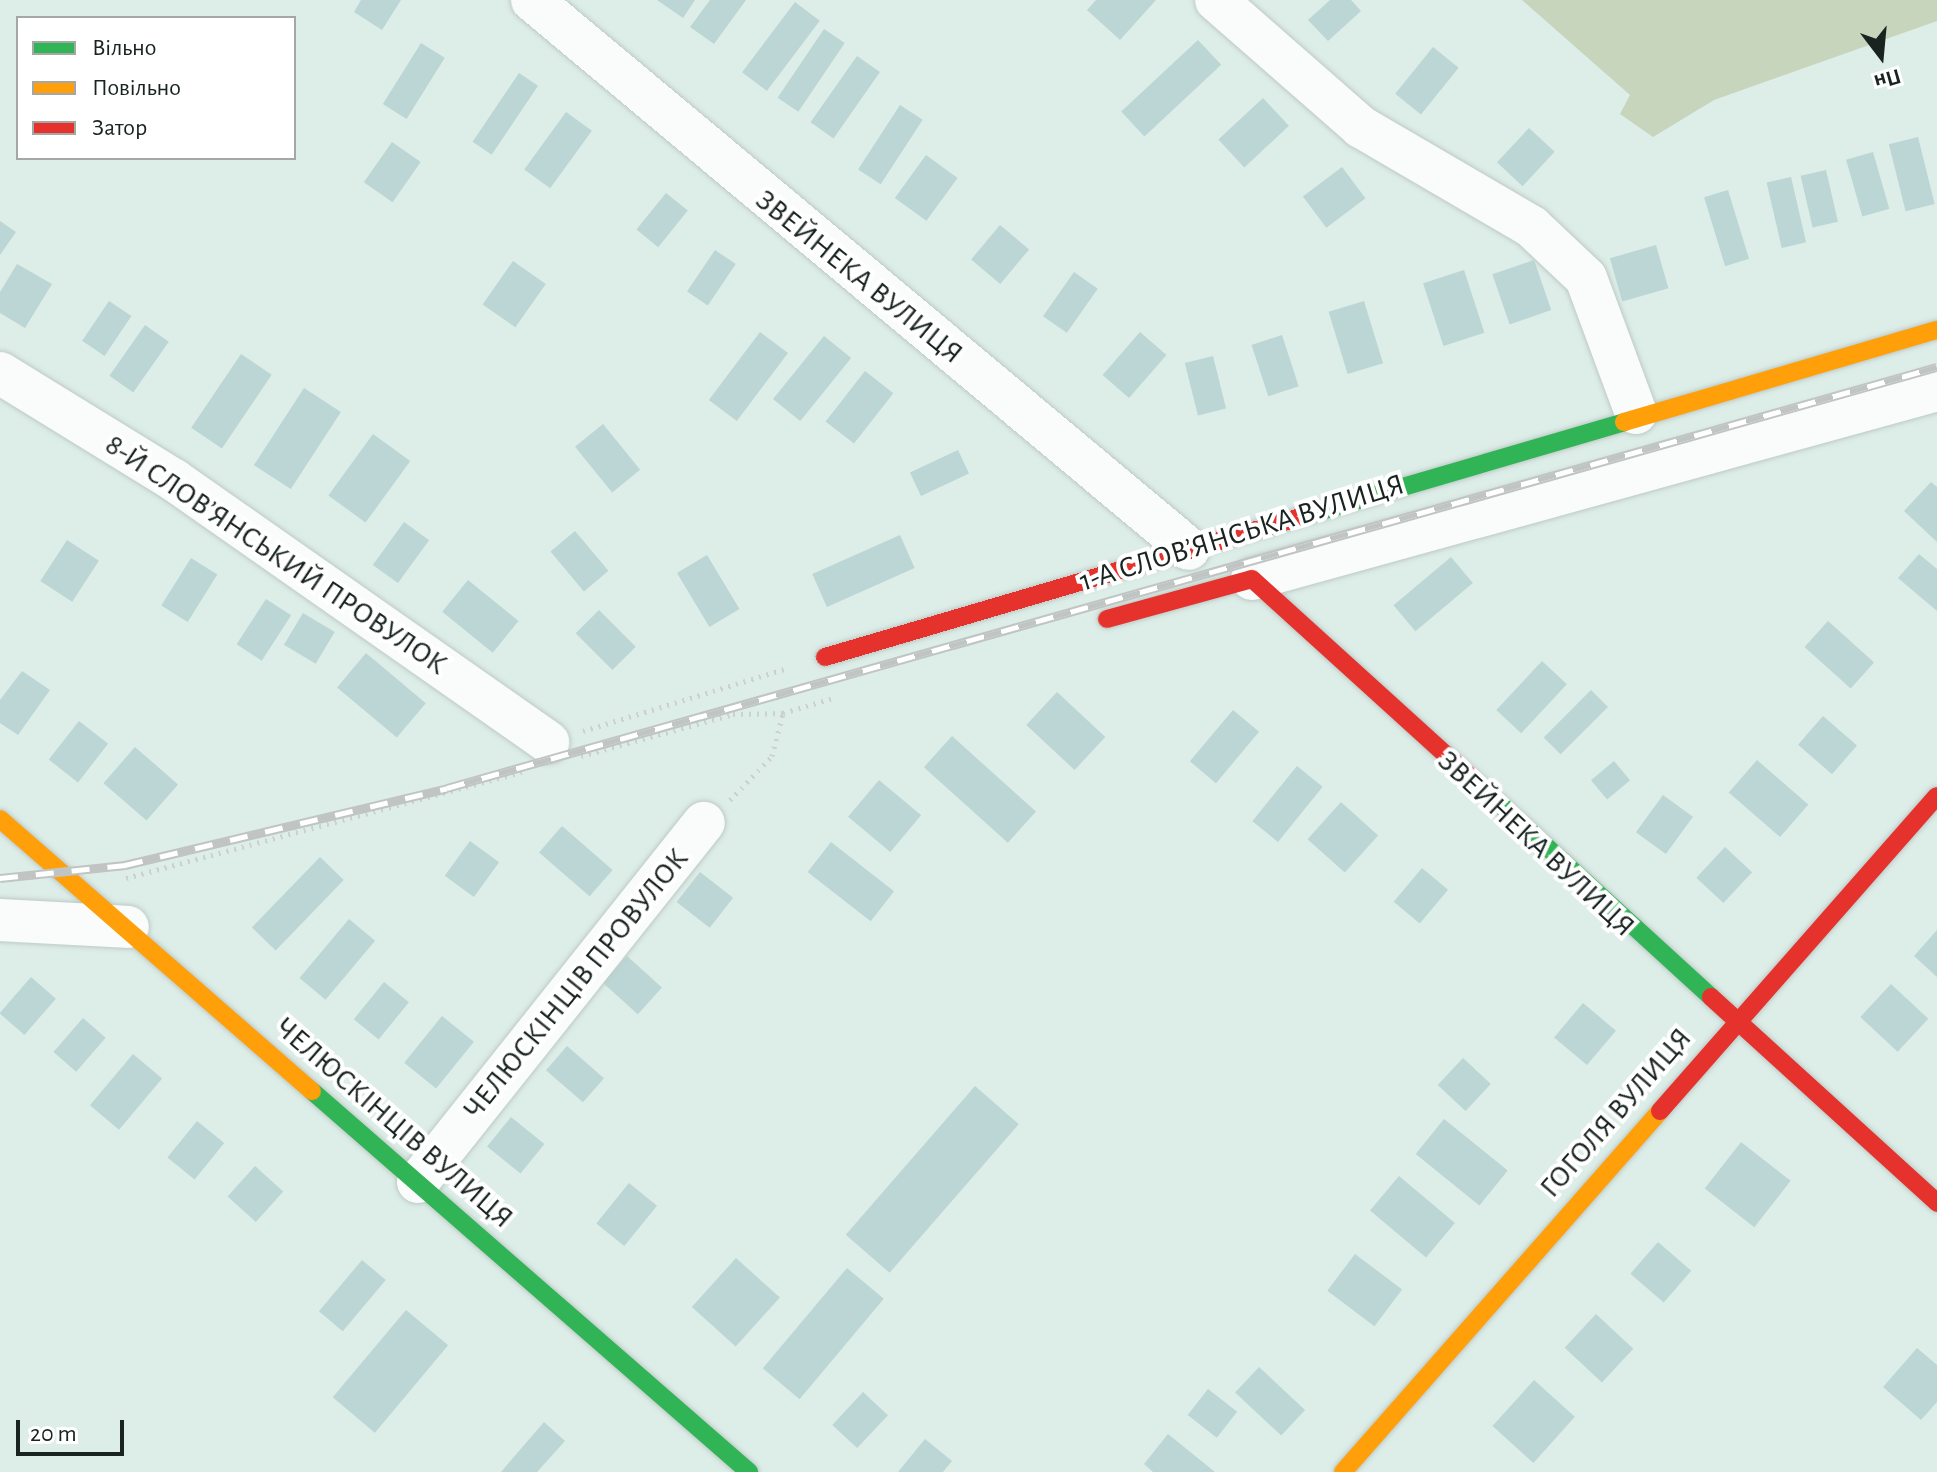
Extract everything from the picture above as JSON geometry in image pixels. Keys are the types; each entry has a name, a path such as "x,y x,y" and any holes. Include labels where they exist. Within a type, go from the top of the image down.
{"street":[{"name":"ЗВЕЙНЕКА ВУЛИЦЯ","path":"532,0 1189,549"},
{"path":"1216,0 1361,127 1532,227 1586,278 1636,413"},
{"name":"1-А СЛОВ’ЯНСЬКА ВУЛИЦЯ","path":"825,657 1636,413 1937,330"},
{"name":"8-Й СЛОВ’ЯНСЬКИЙ ПРОВУЛОК","path":"0,373 174,480 549,757"},
{"path":"1107,619 1937,390"},
{"name":"ЗВЕЙНЕКА ВУЛИЦЯ","path":"1252,579 1731,1023 1937,1203"},
{"name":"ГОГОЛЯ ВУЛИЦЯ","path":"1343,1472 1731,1023 1937,796"},
{"name":"ЧЕЛЮСКІНЦІВ ВУЛИЦЯ","path":"0,819 128,927 749,1472"},
{"name":"ЧЕЛЮСКІНЦІВ ПРОВУЛОК","path":"418,1182 704,823"},
{"path":"0,920 128,927"}],"path":[{"path":"549,757 825,657"},
{"path":"92,896 142,870 549,757 733,714 783,713 842,696"},
{"path":"704,823 772,756 783,713"}],"green space":[{"path":"1522,0 1937,0 1937,21 1714,100 1653,137 1620,114 1630,95"}],"building":[{"path":"361,0 401,0 382,30 354,12"},
{"path":"657,0 695,0 683,18"},
{"path":"710,0 746,0 714,44 690,27"},
{"path":"1096,0 1156,0 1120,40 1087,10"},
{"path":"1330,0 1351,0 1361,11 1328,41 1308,20"},
{"path":"795,2 820,21 767,91 742,72"},
{"path":"824,29 845,43 798,112 778,98"},
{"path":"1198,40 1221,65 1144,136 1121,112"},
{"path":"421,43 445,58 407,119 383,104"},
{"path":"1433,47 1459,68 1421,114 1395,94"},
{"path":"857,56 880,72 833,138 811,122"},
{"path":"519,73 538,86 492,155 473,142"},
{"path":"1263,98 1289,126 1244,167 1218,140"},
{"path":"900,105 923,120 881,184 858,170"},
{"path":"566,112 592,131 550,188 524,169"},
{"path":"1529,128 1555,152 1523,186 1497,162"},
{"path":"1918,137 1935,204 1906,211 1889,144"},
{"path":"392,142 421,162 393,202 364,182"},
{"path":"1873,152 1889,209 1862,216 1846,160"},
{"path":"926,155 958,178 926,221 895,198"},
{"path":"1342,167 1365,198 1326,228 1303,196"},
{"path":"1826,170 1838,222 1813,227 1801,176"},
{"path":"1791,177 1806,242 1782,248 1767,183"},
{"path":"1728,190 1749,259 1725,266 1704,197"},
{"path":"666,193 688,211 658,247 636,230"},
{"path":"0,221 16,232 0,255"},
{"path":"1000,225 1029,249 1000,284 971,259"},
{"path":"1656,245 1668,288 1622,301 1610,258"},
{"path":"715,250 736,264 708,305 687,291"},
{"path":"1534,260 1551,310 1510,324 1492,274"},
{"path":"513,261 546,284 515,327 483,304"},
{"path":"17,264 52,284 25,328 0,313 0,292"},
{"path":"1464,270 1484,333 1443,346 1423,283"},
{"path":"1074,272 1098,289 1067,333 1043,316"},
{"path":"109,301 131,316 105,356 82,341"},
{"path":"1364,301 1383,363 1348,374 1329,312"},
{"path":"145,325 169,342 133,392 109,376"},
{"path":"760,332 788,353 737,421 709,400"},
{"path":"1140,332 1166,355 1129,398 1103,375"},
{"path":"1282,335 1299,386 1268,396 1252,345"},
{"path":"824,336 851,358 800,421 773,399"},
{"path":"241,354 272,375 222,448 191,428"},
{"path":"1213,356 1226,408 1198,415 1185,363"},
{"path":"865,371 893,393 854,444 826,421"},
{"path":"304,388 341,412 291,489 254,465"},
{"path":"603,424 640,470 612,493 575,447"},
{"path":"373,434 410,461 366,523 328,495"},
{"path":"958,450 969,474 921,496 910,472"},
{"path":"1931,482 1937,487 1937,542 1904,511"},
{"path":"404,522 429,540 398,583 373,565"},
{"path":"575,531 608,571 584,591 550,552"},
{"path":"900,535 915,568 827,607 812,574"},
{"path":"67,540 99,561 72,602 40,581"},
{"path":"1919,554 1937,569 1937,611 1898,578"},
{"path":"707,555 739,609 709,627 677,573"},
{"path":"1451,557 1473,583 1415,631 1394,605"},
{"path":"191,558 217,574 188,622 161,605"},
{"path":"468,580 519,621 493,653 442,612"},
{"path":"266,599 291,615 262,661 237,644"},
{"path":"599,610 636,647 612,670 576,633"},
{"path":"303,613 335,632 316,664 284,645"},
{"path":"1828,621 1874,662 1851,688 1805,647"},
{"path":"366,653 426,703 397,738 337,687"},
{"path":"1542,661 1567,684 1521,733 1496,710"},
{"path":"22,671 50,690 18,735 0,723 0,700"},
{"path":"1591,690 1608,707 1561,754 1544,737"},
{"path":"1057,692 1105,737 1075,770 1026,725"},
{"path":"1233,710 1259,732 1216,783 1190,761"},
{"path":"1823,716 1857,746 1832,774 1798,745"},
{"path":"79,721 108,744 78,782 49,760"},
{"path":"952,736 1036,812 1008,843 924,767"},
{"path":"135,747 178,784 147,821 104,783"},
{"path":"1757,760 1808,805 1780,837 1729,792"},
{"path":"1614,761 1630,780 1607,799 1591,780"},
{"path":"1297,766 1323,787 1278,842 1252,821"},
{"path":"879,780 921,815 890,852 848,817"},
{"path":"1663,795 1693,817 1666,854 1636,832"},
{"path":"1341,802 1378,835 1345,873 1308,839"},
{"path":"562,826 613,870 590,896 539,852"},
{"path":"470,841 499,862 474,897 445,876"},
{"path":"831,842 894,891 871,921 808,872"},
{"path":"1725,847 1752,872 1723,903 1696,878"},
{"path":"320,857 344,880 276,950 252,927"},
{"path":"1422,868 1448,890 1420,924 1394,902"},
{"path":"700,872 733,898 710,928 677,902"},
{"path":"349,919 375,941 326,1000 300,978"},
{"path":"1937,930 1937,977 1914,956"},
{"path":"627,956 662,987 638,1014 603,983"},
{"path":"31,977 56,999 24,1035 0,1013"},
{"path":"384,982 409,1002 379,1039 354,1019"},
{"path":"1891,984 1928,1019 1898,1052 1860,1017"},
{"path":"1583,1003 1616,1031 1587,1065 1554,1037"},
{"path":"442,1016 474,1042 436,1088 404,1063"},
{"path":"83,1018 106,1038 76,1072 53,1052"},
{"path":"567,1046 604,1078 583,1102 546,1070"},
{"path":"133,1054 162,1078 119,1130 90,1105"},
{"path":"1463,1058 1491,1084 1466,1111 1438,1085"},
{"path":"975,1086 1019,1124 890,1273 846,1235"},
{"path":"511,1117 544,1144 521,1174 487,1147"},
{"path":"1444,1119 1508,1171 1479,1206 1416,1154"},
{"path":"197,1121 224,1143 195,1180 167,1158"},
{"path":"1741,1142 1791,1181 1754,1227 1705,1188"},
{"path":"255,1166 283,1191 256,1222 228,1196"},
{"path":"1399,1176 1455,1223 1426,1257 1370,1210"},
{"path":"629,1183 657,1206 624,1246 596,1223"},
{"path":"1658,1242 1691,1271 1664,1303 1630,1274"},
{"path":"1355,1254 1402,1290 1374,1326 1327,1291"},
{"path":"736,1258 780,1297 736,1347 692,1307"},
{"path":"362,1260 386,1280 343,1331 319,1311"},
{"path":"847,1268 884,1299 800,1399 763,1368"},
{"path":"406,1310 448,1345 375,1433 333,1397"},
{"path":"1596,1314 1633,1349 1602,1382 1565,1348"},
{"path":"1917,1348 1937,1365 1937,1402 1921,1420 1883,1387"},
{"path":"1259,1367 1305,1410 1281,1436 1235,1393"},
{"path":"1534,1380 1575,1417 1533,1463 1493,1426"},
{"path":"1208,1389 1237,1412 1217,1438 1188,1415"},
{"path":"863,1392 888,1415 857,1448 832,1425"},
{"path":"544,1422 565,1441 537,1472 501,1472"},
{"path":"1168,1434 1215,1472 1153,1472 1144,1464"},
{"path":"925,1439 952,1461 943,1472 898,1472"}],"railway":[{"path":"0,878 125,865 447,788 1937,367"}],"traffic: fast":[{"path":"1300,517 1624,422"},
{"path":"1479,785 1711,997"},
{"path":"312,1091 749,1472"}],"traffic: slow":[{"path":"1624,422 1937,330"},
{"path":"0,819 312,1091"},
{"path":"1343,1472 1660,1111"}],"traffic: jam":[{"path":"825,657 1300,517"},
{"path":"1107,619 1252,579 1479,785"},
{"path":"1660,1111 1937,796"},
{"path":"1711,997 1937,1203"}]}
